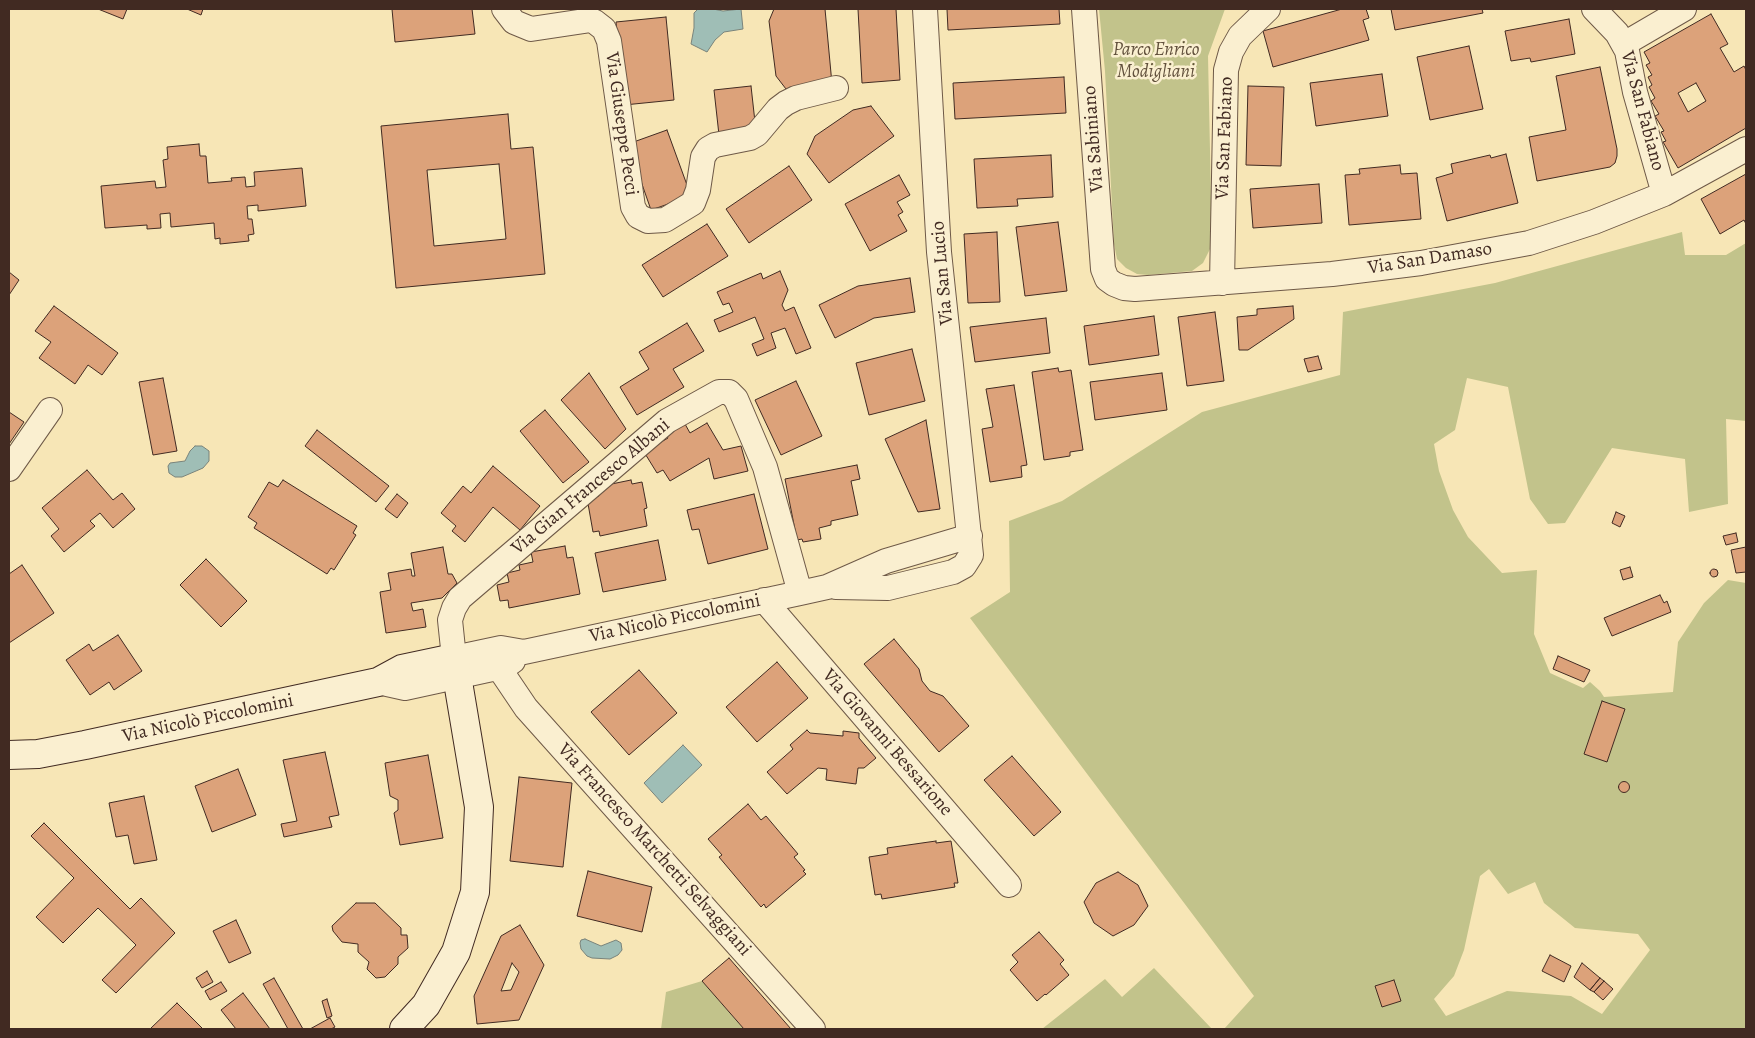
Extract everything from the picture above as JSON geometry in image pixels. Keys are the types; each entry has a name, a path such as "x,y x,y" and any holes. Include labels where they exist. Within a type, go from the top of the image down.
{"main road":[{"name":"Via Nicolò Piccolomini","path":"9,755 38,754 378,682 402,669 455,668"},
{"path":"404,1029 426,1005 456,952 474,892 479,807 455,668"}],"street":[{"name":"Via Giuseppe Pecci","path":"504,9 514,22 531,29 591,20 604,29 609,41 633,207 638,216 652,222 665,220 693,202 698,190 703,157 708,149 715,145 750,138 757,134 778,110 796,98 836,88"},
{"name":"Via San Lucio","path":"925,9 940,252 970,536"},
{"name":"Via Sabiniano","path":"1084,9 1103,270"},
{"name":"Via San Fabiano","path":"1222,283 1226,70 1231,52 1240,36 1268,9"},
{"name":"Via San Fabiano","path":"1594,9 1611,25 1624,44 1635,92 1664,194"},
{"path":"1624,44 1684,9"},
{"name":"Via San Damaso","path":"1103,270 1107,279 1114,284 1124,288 1135,289 1332,274 1421,263 1473,254 1529,242 1584,225 1664,194 1746,149"},
{"name":"Via Gian Francesco Albani","path":"455,668 450,620 460,598 667,421 719,392 729,392 736,399 765,467 800,593"},
{"path":"9,469 50,410"},
{"name":"Via Nicolò Piccolomini","path":"455,668 500,648 524,652 826,587 888,588 953,572 964,566 970,558 970,536"},
{"name":"Via Giovanni Bessarione","path":"764,600 1009,885"},
{"name":"Via Nicolò Piccolomini","path":"455,668 499,668 506,666 524,652"},
{"name":"Via Francesco Marchetti Selvaggiani","path":"499,668 526,708 813,1029"},
{"path":"9,767 38,754"}],"green space":[{"name":"Parco Enrico Modigliani","path":"1099,9 1225,9 1208,56 1212,245 1203,263 1192,271 1148,275 1137,274 1126,268 1117,259 1114,244 1105,71"},
{"path":"1682,232 1685,255 1726,255 1746,243 1746,421 1726,419 1728,504 1689,512 1685,459 1612,448 1565,523 1548,524 1530,499 1508,387 1467,378 1455,430 1434,444 1439,471 1453,510 1468,537 1502,573 1537,570 1534,634 1550,673 1583,688 1590,682 1604,697 1673,692 1678,642 1704,603 1728,580 1746,583 1746,1029 1224,1029 1254,996 970,618 1010,592 1009,521 1062,501 1202,412 1340,375 1343,312 1495,283","holes":["1489,869 1508,894 1535,882 1544,903 1575,928 1638,934 1650,950 1602,1014 1571,996 1507,991 1446,1016 1434,999 1454,976 1464,950 1480,876"]},
{"path":"1154,968 1212,1029 1042,1029 1105,979 1122,997"},
{"path":"702,981 744,1029 661,1029 666,992"}],"water":[{"path":"698,9 723,11 741,9 743,29 724,32 715,40 707,52 691,44 694,13"},
{"path":"195,446 202,446 209,451 209,461 203,468 182,477 175,477 169,473 168,466 170,463 185,461"},
{"path":"683,745 702,765 662,803 644,783"},
{"path":"585,939 601,946 616,940 621,943 622,950 618,955 610,959 592,958 587,956 581,949 581,940"}],"building":[{"path":"98,9 127,9 123,19"},
{"path":"187,9 203,9 201,15"},
{"path":"392,9 472,9 475,34 395,42"},
{"path":"774,9 825,9 832,84 786,89 776,76 769,21"},
{"path":"858,9 896,9 900,80 862,83"},
{"path":"947,9 1059,9 1060,24 948,30"},
{"path":"1342,9 1366,9 1369,18 1363,20 1369,40 1273,67 1263,31"},
{"path":"1391,9 1482,9 1483,13 1395,30"},
{"path":"1711,14 1728,44 1720,48 1734,72 1744,66 1746,70 1746,128 1678,168 1663,142 1666,141 1661,132 1664,131 1655,116 1659,114 1651,101 1655,98 1649,87 1652,85 1648,77 1652,75 1646,65 1650,63 1644,52","holes":["1696,83 1706,101 1688,112 1678,93"]},
{"path":"666,17 674,100 624,105 616,22"},
{"path":"1569,19 1575,54 1531,62 1530,58 1511,61 1505,31"},
{"path":"1469,46 1483,109 1430,120 1417,57"},
{"path":"1600,67 1617,149 1615,163 1610,167 1537,181 1529,137 1566,130 1556,76"},
{"path":"1382,74 1388,116 1316,126 1310,83"},
{"path":"1064,77 1066,113 955,119 953,83"},
{"path":"751,86 756,131 719,135 714,90"},
{"path":"1248,86 1284,87 1281,166 1246,165"},
{"path":"871,106 894,136 829,183 807,154 815,136 853,110"},
{"path":"508,114 511,149 533,147 545,274 396,288 381,126","holes":["499,164 506,239 434,246 427,170"]},
{"path":"667,130 691,196 651,210 628,144"},
{"path":"199,144 200,156 206,156 208,183 232,181 231,178 245,177 246,187 255,186 254,172 302,168 306,206 258,211 258,205 247,206 248,219 252,219 254,234 248,235 249,241 220,244 220,238 215,239 214,223 171,227 170,213 160,214 161,228 147,229 147,225 105,228 101,186 155,181 156,188 166,187 163,160 168,159 167,147"},
{"path":"1506,154 1518,203 1447,221 1436,178 1453,173 1451,164 1490,155 1491,158"},
{"path":"1051,155 1053,197 1017,199 1018,206 977,208 974,159"},
{"path":"1400,165 1401,174 1417,173 1421,219 1349,225 1345,175 1360,174 1359,169"},
{"path":"789,166 812,200 749,243 726,209"},
{"path":"1746,174 1746,224 1744,220 1720,234 1701,199"},
{"path":"899,175 910,195 897,202 903,212 898,215 907,231 870,251 845,204"},
{"path":"1319,184 1322,223 1253,228 1250,189"},
{"path":"1058,222 1067,291 1025,296 1016,227"},
{"path":"707,224 728,256 663,297 642,265"},
{"path":"997,232 1000,302 968,303 964,234"},
{"path":"780,271 788,290 782,305 785,311 794,307 811,348 796,354 785,328 771,333 776,348 757,356 752,344 764,339 755,317 719,332 714,320 733,312 729,303 723,305 717,292 761,273 763,279"},
{"path":"9,272 19,280 9,295"},
{"path":"910,278 915,312 874,318 835,338 819,305 858,286"},
{"path":"54,306 118,353 102,375 88,365 75,384 39,358 51,342 35,331"},
{"path":"1293,306 1294,319 1248,350 1239,350 1237,317 1257,315 1257,309"},
{"path":"1215,312 1224,381 1187,386 1178,317"},
{"path":"1154,316 1159,355 1089,365 1084,326"},
{"path":"1046,318 1050,353 975,362 970,327"},
{"path":"687,323 704,351 673,369 684,387 637,415 620,387 649,369 639,352"},
{"path":"912,349 925,401 869,415 856,363"},
{"path":"1318,356 1322,369 1308,372 1304,359"},
{"path":"1058,368 1059,372 1071,370 1083,450 1070,452 1070,456 1044,460 1032,372"},
{"path":"589,373 626,429 605,449 561,400"},
{"path":"1162,373 1167,410 1095,420 1090,382"},
{"path":"163,378 177,451 153,455 139,382"},
{"path":"796,381 822,436 781,455 755,400"},
{"path":"1014,385 1027,465 1021,466 1022,477 990,482 982,429 993,427 986,389"},
{"path":"545,410 589,462 563,483 520,431"},
{"path":"9,412 24,422 9,444"},
{"path":"926,420 940,509 918,512 885,439"},
{"path":"707,423 723,450 741,446 748,471 714,479 709,458 670,481 663,470 657,473 644,452 668,438 666,435 685,424 690,433"},
{"path":"317,430 389,486 376,502 305,446"},
{"path":"857,465 860,479 851,481 858,515 831,521 831,525 819,528 821,539 803,542 802,539 797,540 785,479"},
{"path":"493,466 540,506 520,530 493,507 465,542 452,531 456,526 441,513 463,486 471,493"},
{"path":"87,470 113,500 122,493 135,509 113,528 100,513 90,521 95,526 64,552 51,536 59,529 42,508"},
{"path":"283,480 357,526 353,533 356,535 334,570 331,568 327,574 254,528 257,523 248,517 269,482 278,487"},
{"path":"631,480 632,484 642,482 647,508 644,509 647,526 600,536 599,531 593,532 587,498 599,496 597,487"},
{"path":"397,494 408,503 397,518 385,509"},
{"path":"754,494 768,549 708,564 699,529 692,530 687,510"},
{"path":"1616,512 1625,516 1620,527 1612,523"},
{"path":"1736,533 1738,542 1726,545 1723,536"},
{"path":"658,540 666,580 603,592 595,553"},
{"path":"565,546 567,558 573,557 580,594 509,608 508,600 500,601 497,585 509,582 507,573 520,570 519,565 533,562 531,552"},
{"path":"443,547 448,574 452,574 457,583 442,598 411,603 413,611 423,609 426,627 386,633 380,592 391,590 388,573 411,569 412,576 415,576 411,553"},
{"path":"1746,547 1746,572 1736,573 1731,550"},
{"path":"206,559 247,601 221,627 180,585"},
{"path":"22,565 54,613 9,643 9,574"},
{"path":"1630,567 1633,577 1623,580 1620,570"},
{"path":"1714,569 1718,573 1714,577 1710,573"},
{"path":"1660,595 1664,603 1667,601 1671,612 1612,636 1604,618"},
{"path":"118,635 142,671 114,690 109,682 90,695 66,660 89,644 93,651"},
{"path":"894,639 919,669 922,681 930,691 943,696 969,726 939,752 864,664"},
{"path":"1558,656 1590,670 1584,682 1553,669"},
{"path":"777,662 808,698 757,742 726,707"},
{"path":"639,670 677,713 629,755 591,712"},
{"path":"1602,701 1625,709 1607,762 1584,754"},
{"path":"807,730 810,733 843,736 843,731 859,733 859,738 876,758 864,768 858,768 856,784 826,780 827,769 818,768 787,794 767,772 793,749 790,745"},
{"path":"325,752 339,815 329,817 332,827 284,837 281,824 297,821 283,760"},
{"path":"428,755 443,838 400,845 394,813 398,810 398,800 390,796 385,763"},
{"path":"1012,756 1061,812 1034,836 984,780"},
{"path":"238,769 256,815 212,832 195,786"},
{"path":"519,777 572,783 563,867 510,861"},
{"path":"1624,781 1630,787 1624,793 1618,787"},
{"path":"144,796 157,860 134,864 128,835 116,837 109,803"},
{"path":"748,804 761,820 766,816 798,854 794,857 806,874 766,908 764,904 761,907 719,857 722,855 708,839"},
{"path":"44,823 130,909 141,898 175,933 116,993 102,980 136,945 98,908 63,943 36,917 74,878 31,836"},
{"path":"936,841 936,843 951,841 958,883 954,883 955,887 882,899 881,894 875,895 869,857 888,854 887,848"},
{"path":"588,871 652,887 642,932 577,916"},
{"path":"1118,872 1138,885 1148,906 1134,925 1113,936 1094,923 1084,902 1096,883"},
{"path":"356,903 375,903 401,928 401,935 407,935 408,948 398,957 398,964 385,977 376,978 367,969 369,962 358,952 358,944 342,942 333,931 332,926"},
{"path":"236,920 251,953 229,963 213,931"},
{"path":"520,925 544,965 519,1020 477,1024 474,996 501,936","holes":["512,963 519,972 511,990 501,991"]},
{"path":"1039,932 1064,960 1060,964 1069,975 1037,1001 1010,970 1018,962 1012,955"},
{"path":"1550,955 1571,966 1564,982 1542,971"},
{"path":"729,958 791,1029 744,1029 702,981"},
{"path":"1582,963 1600,978 1590,990 1574,977"},
{"path":"207,971 213,982 202,988 196,978"},
{"path":"274,978 303,1029 288,1029 263,984"},
{"path":"1600,978 1604,981 1594,992 1590,990"},
{"path":"1394,980 1401,1001 1382,1007 1375,986"},
{"path":"1604,981 1613,989 1603,1000 1594,992"},
{"path":"221,982 227,991 210,1000 205,991"},
{"path":"243,993 270,1029 236,1029 221,1010"},
{"path":"327,999 332,1016 327,1018 322,1001"},
{"path":"177,1003 203,1029 150,1029"},
{"path":"330,1018 335,1027 331,1029 310,1029"}]}
